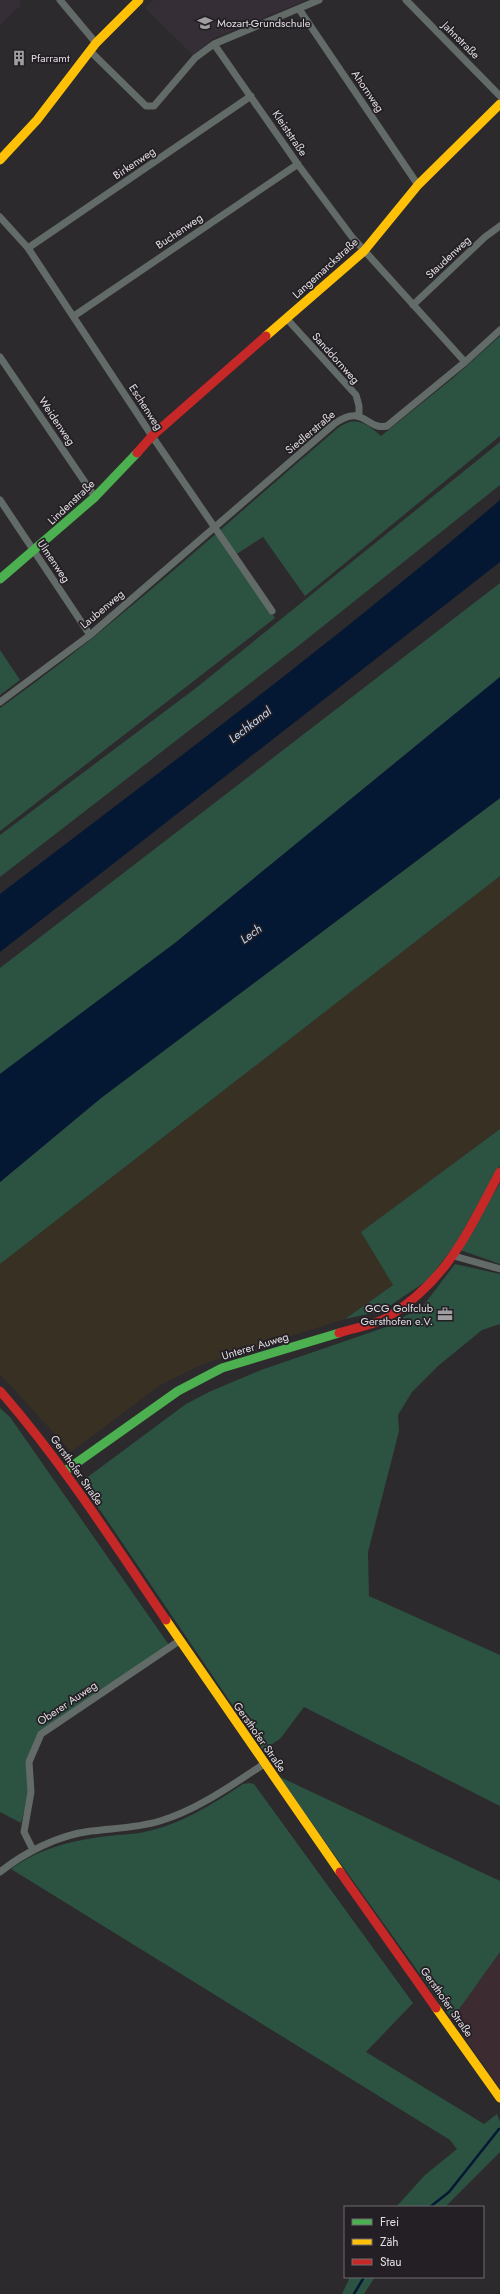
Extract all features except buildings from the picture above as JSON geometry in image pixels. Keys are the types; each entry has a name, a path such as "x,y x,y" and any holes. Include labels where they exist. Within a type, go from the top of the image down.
{"street":[{"path":"60,0 73,18 96,43"},
{"path":"0,160 37,120 96,43 139,0"},
{"path":"90,51 146,106 154,106 194,58 214,44 319,0"},
{"name":"Jahnstraße","path":"406,0 500,96"},
{"name":"Ahornweg","path":"298,9 418,185"},
{"name":"Kleiststraße","path":"214,44 252,96 298,164 364,251 465,362"},
{"name":"Birkenweg","path":"28,248 252,96"},
{"name":"Langemarckstraße","path":"152,436 364,251 418,185 500,104"},
{"name":"Buchenweg","path":"74,316 298,164"},
{"name":"Eschenweg","path":"0,217 13,229 28,248 152,436 272,611"},
{"name":"Staudenweg","path":"413,305 485,237 500,226"},
{"name":"Sanddornweg","path":"287,319 356,396 359,406 358,415"},
{"path":"358,415 377,425 387,426 465,362 500,330"},
{"name":"Weidenweg","path":"0,357 95,497"},
{"name":"Siedlerstraße","path":"215,528 334,424 343,418 358,415"},
{"name":"Lindenstraße","path":"0,579 95,497 152,436"},
{"name":"Ulmenweg","path":"0,500 90,635"},
{"name":"Laubenweg","path":"0,702 90,635 215,528"},
{"name":"Unterer Auweg","path":"65,1471 155,1408 166,1398 203,1377 222,1368 387,1318 429,1286 454,1256 500,1172"},
{"path":"454,1256 500,1269"},
{"name":"Gersthofer Straße","path":"0,1391 31,1426 65,1471 264,1764 500,2098"},
{"name":"Oberer Auweg","path":"33,1850 24,1832 31,1792 29,1762 41,1734 179,1640"},
{"path":"0,1872 33,1850 89,1831 142,1827 163,1821 201,1803 264,1764"}],"shaded area":[{"path":"0,0 20,0 20,6 0,25"},
{"name":"Mozart-Grundschule","path":"154,0 307,0 214,38 193,55 145,8"},
{"path":"500,876 500,1129 362,1232 393,1285 345,1319 203,1364 160,1385 71,1452 0,1374 0,1264"},
{"path":"500,1952 500,2089 452,2019"}],"green space":[{"path":"500,336 500,436 305,596 263,537 232,557 275,618 0,831 0,708 44,676 130,607 338,428 350,422 356,422 366,425 381,436 453,378"},
{"path":"500,442 500,485 302,643 0,877 0,835 196,688"},
{"path":"500,583 500,677 175,943 0,1074 0,968"},
{"path":"0,650 20,680 0,695"},
{"path":"500,798 500,876 0,1264 0,1182 101,1098"},
{"path":"500,1129 500,1165 455,1245 428,1280 382,1311 345,1319 393,1285 361,1232"},
{"path":"500,1183 500,1264 460,1250"},
{"path":"455,1264 500,1274 500,1324 482,1330 438,1366 412,1392 398,1415 399,1431 368,1552 369,1596 500,1655 500,1806 304,1707 280,1739 263,1750 81,1482 186,1404 209,1392 261,1370 386,1327 423,1306"},
{"path":"0,1408 10,1417 169,1645 36,1737 27,1760 29,1793 21,1823 0,1812"},
{"path":"278,1776 500,1881 500,1952 452,2019"},
{"path":"243,1784 254,1784 413,2003 366,2052 484,2124 497,2114 500,2122 500,2152 446,2206 397,2206 425,2175 457,2149 450,2140 11,1869 45,1850 57,1846 82,1840 112,1835 140,1833 157,1829 196,1813"},
{"path":"350,2278 374,2278 364,2294 342,2294"}],"water":[{"name":"Lechkanal","path":"500,500 500,562 0,952 0,894 316,651 378,602"},
{"name":"Lech","path":"500,677 500,798 101,1098 0,1182 0,1074 175,943"}],"waterway":[{"path":"431,2206 449,2192 499,2129"},
{"path":"354,2294 363,2278"}],"traffic: fast":[{"path":"0,579 95,497 137,453"},
{"path":"65,1471 178,1391 222,1368 339,1333"}],"traffic: slow":[{"path":"0,160 37,120 96,43 139,0"},
{"path":"266,336 364,251 418,185 500,104"},
{"path":"166,1620 340,1872"},
{"path":"436,2008 500,2098"}],"traffic: jam":[{"path":"137,453 152,436 266,336"},
{"path":"339,1333 383,1320 409,1303 426,1287 454,1253 500,1172"},
{"path":"0,1391 66,1474 166,1620"},
{"path":"340,1872 436,2008"}],"place":[{"name":"Mozart-Grundschule","path":"205,23"},
{"name":"Pfarramt","path":"19,58"},
{"name":"GCG Golfclub Gersthofen e.V.","path":"445,1314"}]}
